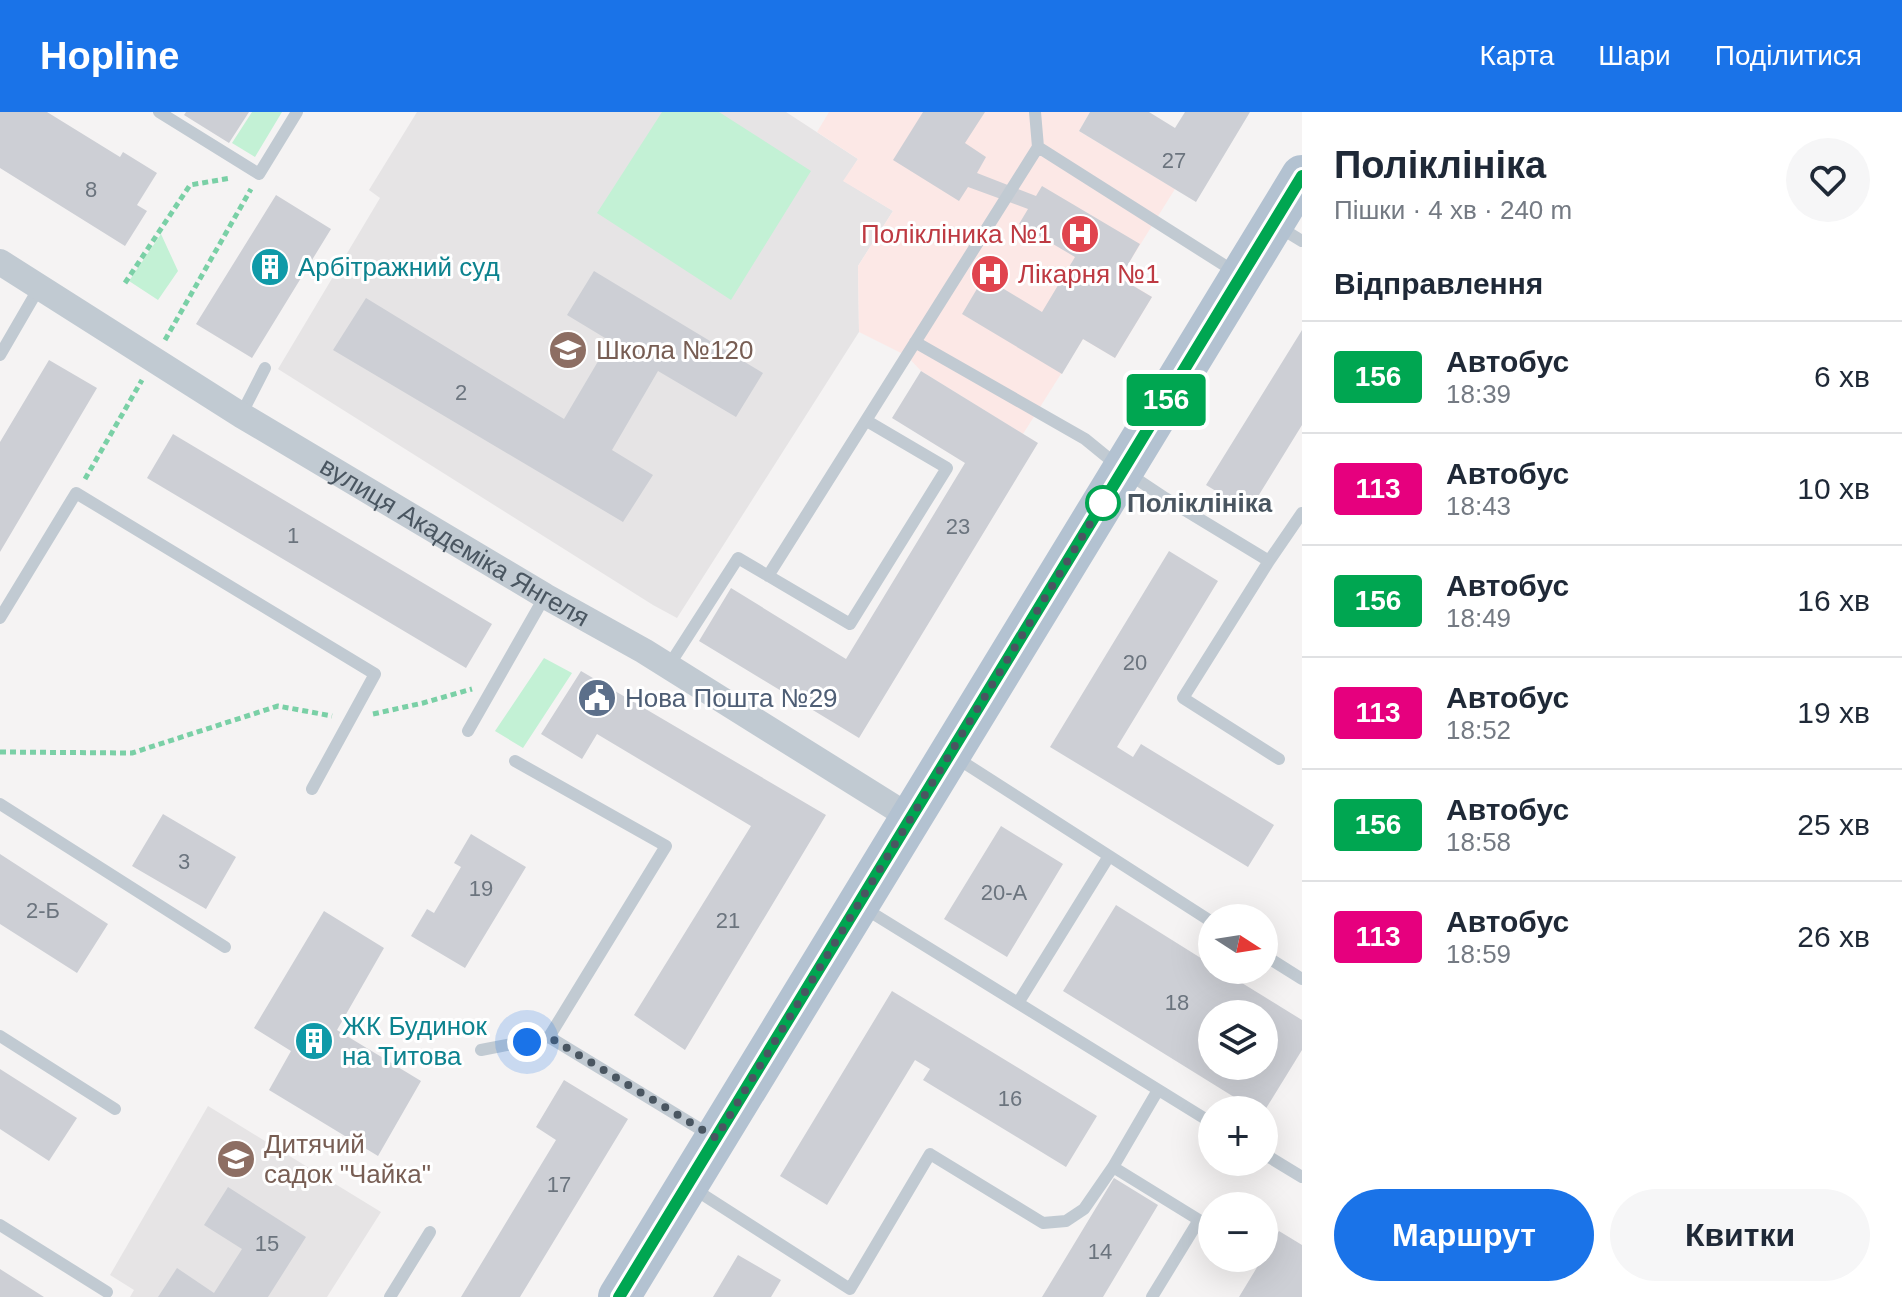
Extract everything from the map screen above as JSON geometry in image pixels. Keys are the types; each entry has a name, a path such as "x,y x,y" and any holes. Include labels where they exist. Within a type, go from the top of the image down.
{"main road":[{"path":"619,1297 1241,276 1288,232 1302,176"}],"street":[{"name":"вулиця Академіка Янгеля","path":"0,262 241,415 668,667 911,818"}],"lane":[{"path":"159,112 259,174 297,112"},
{"path":"768,576 1038,147 1035,112"},
{"path":"1038,147 1241,276"},
{"path":"0,355 40,286"},
{"path":"915,342 1085,439 1123,470 1269,561"},
{"path":"241,415 265,368"},
{"path":"668,667 738,558 850,624 947,468 867,421"},
{"path":"0,618 76,493 375,674 312,789"},
{"path":"1279,759 1183,698 1269,561 1298,529 1302,513"},
{"path":"468,731 545,596"},
{"path":"950,754 1198,913"},
{"path":"515,761 666,846 549,1037"},
{"path":"0,804 225,947"},
{"path":"1018,1003 1109,856"},
{"path":"858,903 1198,1114"},
{"path":"1278,964 1302,979"},
{"path":"0,1036 115,1109"},
{"path":"481,1050 549,1037 716,1138"},
{"path":"688,1186 851,1293 930,1154 1043,1223 1066,1221 1084,1209 1113,1167 1158,1090"},
{"path":"1278,1162 1302,1177"},
{"path":"1113,1167 1199,1220 1152,1297"},
{"path":"0,1225 107,1292"},
{"path":"390,1297 430,1232"}],"path":[{"path":"125,283 190,185 259,174"},
{"path":"76,493 259,174"},
{"path":"0,752 132,753 278,706 350,719 423,703 496,681"}],"shaded area":[{"name":"Школа №120","path":"417,112 786,112 858,159 844,181 893,211 858,266 859,332 677,618 278,369 380,198 369,190"},
{"name":"Лікарня №1","path":"829,112 1090,112 1079,131 1175,189 1120,277 1152,297 1115,358 1083,339 1023,434 921,371 907,356 859,332 858,266 893,211 843,181 858,159 817,132"},
{"name":"Дитячий садок \"Чайка\"","path":"208,1106 381,1212 327,1297 130,1297 134,1290 110,1275"}],"green space":[{"path":"252,112 282,112 255,157 232,143"},
{"path":"662,112 719,112 811,171 731,300 597,213"},
{"path":"161,234 178,271 158,300 129,281"},
{"path":"544,658 572,673 523,748 495,731"}],"building":[{"path":"0,112 47,112 120,157 123,152 157,173 137,205 147,211 125,246 0,168"},
{"path":"186,112 249,112 229,143 184,115"},
{"name":"Полікліника №1","path":"923,112 985,112 965,143 986,157 977,173 1036,196 1042,186 1140,244 1120,278 1152,297 1115,358 1083,339 1062,374 962,314 984,277 1042,312 1075,257 1019,224 1028,209 968,187 959,201 893,160"},
{"path":"1090,112 1149,112 1175,128 1185,112 1250,112 1196,202 1079,131"},
{"name":"Арбітражний суд","path":"276,195 331,229 252,358 196,324"},
{"path":"594,271 763,373 736,417 658,371 612,450 653,475 623,522 333,350 366,298 564,419 610,341 567,315"},
{"path":"1302,330 1302,425 1249,511 1206,485"},
{"path":"49,360 97,388 0,552 0,442"},
{"path":"921,371 1038,443 859,738 699,641 731,588 846,659 965,463 892,418"},
{"path":"173,434 492,624 466,668 147,478"},
{"path":"1169,551 1218,581 1117,747 1133,757 1141,744 1274,825 1248,867 1050,747"},
{"path":"581,671 826,815 685,1050 634,1015 751,826 597,734 582,759 541,734"},
{"path":"163,814 236,857 206,909 132,866"},
{"path":"1001,826 1063,864 1007,957 944,919"},
{"path":"471,834 526,867 465,968 411,936 427,909 434,913 461,867 454,863"},
{"path":"0,854 108,924 77,973 0,924"},
{"path":"1116,905 1198,956 1198,984 1244,984 1270,1000 1198,1000 1198,1075 1063,991"},
{"name":"ЖК Будинок на Титова","path":"324,911 384,948 337,1030 421,1081 378,1156 269,1090 291,1051 254,1028"},
{"path":"892,991 1097,1116 1066,1167 923,1080 930,1069 915,1060 827,1205 780,1176"},
{"path":"1278,1005 1302,1020 1302,1050 1274,1096 1232,1096 1207,1080 1278,1080"},
{"path":"0,1069 77,1118 49,1161 0,1129"},
{"path":"564,1080 628,1119 520,1297 461,1297 556,1140 536,1127"},
{"path":"1114,1178 1158,1205 1103,1297 1042,1297"},
{"path":"228,1187 306,1237 268,1297 158,1297 177,1268 214,1293 242,1249 204,1225"},
{"path":"1278,1233 1302,1245 1302,1297 1239,1297 1254,1272 1278,1272"},
{"path":"738,1255 781,1280 771,1297 713,1297"},
{"path":"0,1269 44,1297 0,1297"}],"bus line":[{"name":"156","path":"619,1297 1302,176"}],"place":[{"name":"Полікліника №1","path":"1080,234"},
{"name":"Арбітражний суд","path":"270,267"},
{"name":"Лікарня №1","path":"990,274"},
{"name":"Школа №120","path":"568,350"},
{"name":"Поліклініка","path":"1103,503"},
{"name":"Нова Пошта №29","path":"597,698"},
{"name":"ЖК Будинок на Титова","path":"314,1041"},
{"name":"Дитячий садок \"Чайка\"","path":"236,1159"}],"route":[{"path":"527,1042 549,1037 716,1138 1107,496 1103,503"}]}
